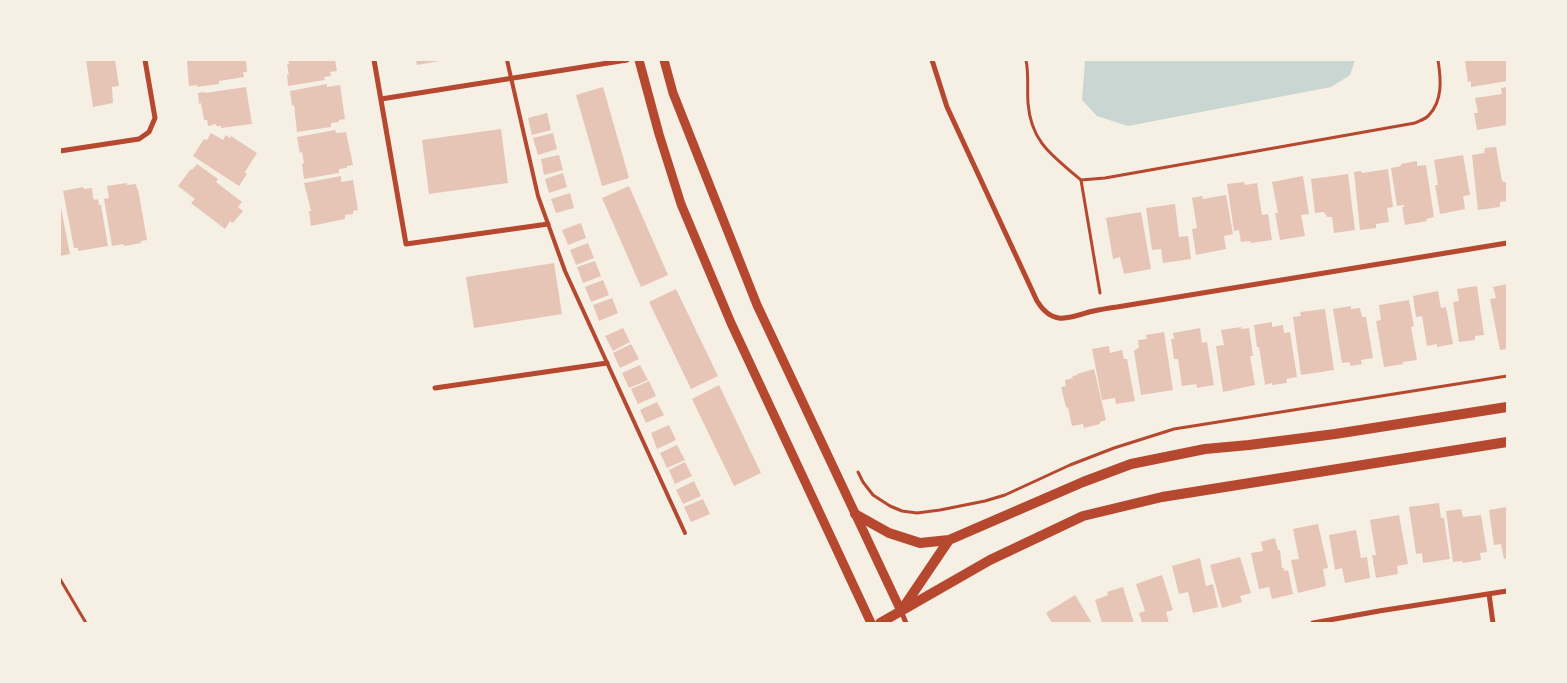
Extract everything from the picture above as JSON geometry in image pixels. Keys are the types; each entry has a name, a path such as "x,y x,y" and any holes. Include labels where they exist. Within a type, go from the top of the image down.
{"main road":[{"path":"855,514 890,534 920,543 949,540 1083,482 1131,464 1205,449 1335,434 1507,407"},
{"path":"880,623 990,560 1083,516 1162,497 1507,442"},
{"path":"901,611 949,540"}],"street":[{"path":"60,151 140,139 148,132 155,118 145,60"},
{"path":"374,60 406,244 548,224"},
{"path":"381,99 626,60"},
{"path":"639,60 658,134 681,204 731,323 871,623"},
{"path":"664,60 673,93 757,305 906,623"},
{"path":"932,60 947,107 1037,301 1042,310 1057,318 1066,319 1117,306 1507,243"},
{"path":"434,388 607,363"},
{"path":"1312,623 1507,591"},
{"path":"1489,594 1493,623"}],"lane":[{"path":"507,60 538,196 565,271 684,533"}],"path":[{"path":"1026,60 1031,124 1045,149 1081,180 1100,293"},
{"path":"1081,180 1106,178 1415,123 1428,116 1436,105 1441,83 1438,60"},
{"path":"60,579 86,623"}],"shaded area":[{"path":"1085,60 1355,60 1350,75 1331,87 1128,126 1097,116 1082,100"}],"building":[{"path":"86,60 115,60 119,86 112,87 113,103 93,107"},
{"path":"187,60 246,60 247,72 243,72 244,77 219,81 219,84 197,87 197,85 189,86"},
{"path":"288,60 335,60 337,71 330,72 331,76 324,77 325,80 288,86"},
{"path":"416,60 439,60 439,61 417,65"},
{"path":"1465,60 1507,60 1507,81 1471,87 1471,81 1468,82"},
{"path":"327,84 327,87 340,85 345,119 331,123 331,127 297,132 294,105 292,106 290,91"},
{"path":"246,87 252,124 221,128 221,126 216,126 216,124 208,126 207,120 204,120 201,103 199,104 198,93"},
{"path":"603,87 629,178 602,186 576,95"},
{"path":"1507,87 1507,125 1477,130 1474,113 1478,113 1475,98 1502,94 1501,88"},
{"path":"547,113 551,130 532,135 528,118"},
{"path":"501,129 508,183 429,194 422,140"},
{"path":"335,130 336,133 346,132 353,165 339,169 339,173 304,179 302,164 304,163 297,137"},
{"path":"211,133 223,140 226,135 230,138 231,136 257,153 239,186 193,156 204,139 207,140"},
{"path":"553,133 557,149 538,155 533,138"},
{"path":"1496,147 1502,181 1507,183 1507,201 1500,202 1500,207 1478,210 1472,155 1484,153 1485,148"},
{"path":"559,155 563,170 544,175 541,159"},
{"path":"1463,155 1470,195 1463,196 1465,209 1440,214 1435,185 1438,185 1434,160"},
{"path":"1417,161 1417,166 1426,165 1434,217 1426,219 1427,221 1405,225 1402,207 1404,205 1397,206 1391,168"},
{"path":"197,164 218,179 216,182 242,202 238,207 243,211 233,223 230,221 225,229 191,203 195,199 178,186"},
{"path":"1388,169 1393,207 1387,208 1389,222 1376,224 1376,228 1360,230 1354,172 1361,171 1362,173"},
{"path":"563,173 567,187 549,193 545,179"},
{"path":"1348,174 1355,230 1334,233 1332,217 1327,217 1324,212 1315,213 1311,179"},
{"path":"341,176 341,182 353,180 358,210 353,211 353,214 345,215 345,219 311,226 309,211 311,211 304,183"},
{"path":"1303,176 1309,214 1301,215 1305,236 1280,240 1275,213 1278,213 1272,182"},
{"path":"1244,182 1245,185 1257,183 1262,215 1268,214 1272,240 1251,243 1250,241 1241,242 1239,230 1234,231 1227,184"},
{"path":"127,183 127,185 136,184 138,189 147,240 124,246 123,244 112,246 104,199 109,198 107,186"},
{"path":"629,186 668,275 641,287 602,198"},
{"path":"83,187 84,189 92,188 93,198 95,200 98,199 99,205 101,205 108,246 78,251 78,248 74,248 63,191"},
{"path":"570,193 574,208 556,213 551,199"},
{"path":"1226,195 1233,234 1224,236 1226,249 1196,255 1192,229 1197,228 1192,198 1202,196 1203,199"},
{"path":"60,203 70,254 60,256"},
{"path":"1175,204 1179,237 1188,236 1191,259 1163,263 1161,249 1152,250 1146,208"},
{"path":"1141,212 1151,269 1124,274 1120,257 1113,259 1106,218"},
{"path":"581,223 586,238 568,245 562,230"},
{"path":"588,243 594,258 576,265 570,250"},
{"path":"595,261 601,276 583,283 577,267"},
{"path":"554,263 562,314 474,328 466,277"},
{"path":"603,280 609,295 591,302 585,287"},
{"path":"1507,284 1507,349 1500,350 1490,299 1496,298 1493,287"},
{"path":"1477,286 1484,335 1475,336 1475,340 1459,342 1453,302 1459,301 1457,289"},
{"path":"676,289 718,376 691,389 649,302"},
{"path":"1438,291 1441,308 1446,307 1453,344 1437,347 1437,344 1427,346 1422,316 1416,317 1413,296"},
{"path":"612,298 618,313 599,321 593,305"},
{"path":"1409,300 1414,326 1411,327 1417,360 1384,367 1376,321 1381,320 1379,305"},
{"path":"1351,306 1351,309 1360,308 1362,317 1366,317 1373,358 1361,360 1362,364 1351,366 1349,362 1342,363 1333,309"},
{"path":"1325,309 1334,370 1301,375 1293,317 1301,316 1300,312"},
{"path":"1272,322 1272,327 1283,325 1284,333 1290,332 1297,377 1286,379 1287,383 1265,385 1254,325"},
{"path":"1241,327 1241,329 1249,328 1253,356 1250,356 1255,385 1223,392 1216,346 1224,345 1221,330"},
{"path":"623,328 630,342 613,351 605,336"},
{"path":"1200,328 1202,343 1207,342 1214,385 1197,388 1196,384 1182,386 1178,359 1174,359 1171,339 1174,339 1173,333"},
{"path":"1164,332 1173,390 1141,395 1134,351 1139,347 1138,340 1147,339 1146,335"},
{"path":"631,344 639,359 620,368 613,353"},
{"path":"1109,346 1110,353 1122,350 1124,359 1127,359 1135,401 1116,404 1115,398 1102,400 1092,349"},
{"path":"640,365 648,380 629,388 622,373"},
{"path":"1094,369 1106,420 1100,422 1100,424 1084,428 1083,424 1072,426 1061,387 1066,386 1065,380 1073,378 1072,376"},
{"path":"649,381 656,396 638,404 631,389"},
{"path":"719,385 761,473 734,486 692,399"},
{"path":"657,402 664,415 646,423 640,410"},
{"path":"669,425 676,440 657,449 651,433"},
{"path":"677,445 685,460 667,468 660,453"},
{"path":"685,462 692,476 675,484 669,470"},
{"path":"694,481 701,496 683,504 676,490"},
{"path":"703,499 710,514 691,522 684,507"},
{"path":"1439,503 1441,518 1444,518 1450,559 1423,563 1422,553 1416,554 1409,507"},
{"path":"1507,507 1507,558 1504,559 1501,544 1494,545 1489,510"},
{"path":"1461,509 1463,517 1481,515 1487,552 1480,553 1481,560 1463,563 1462,561 1453,562 1446,511"},
{"path":"1399,515 1408,564 1397,566 1398,574 1376,578 1372,555 1376,555 1370,520"},
{"path":"1318,524 1328,568 1323,569 1326,586 1298,593 1291,560 1299,559 1293,529"},
{"path":"1356,530 1361,558 1367,557 1370,578 1345,583 1342,568 1335,570 1329,535"},
{"path":"1275,538 1278,550 1280,550 1282,568 1284,568 1284,571 1288,570 1293,594 1272,599 1269,587 1259,589 1251,553 1263,551 1261,542"},
{"path":"1240,557 1251,593 1240,596 1242,602 1222,608 1210,565"},
{"path":"1200,558 1206,586 1213,584 1218,607 1193,613 1188,592 1179,594 1172,566"},
{"path":"1162,575 1173,610 1166,612 1169,623 1142,623 1139,613 1145,611 1136,584"},
{"path":"1123,587 1134,623 1102,623 1095,600 1108,595 1107,592"},
{"path":"1075,595 1092,623 1052,623 1046,613"}]}
